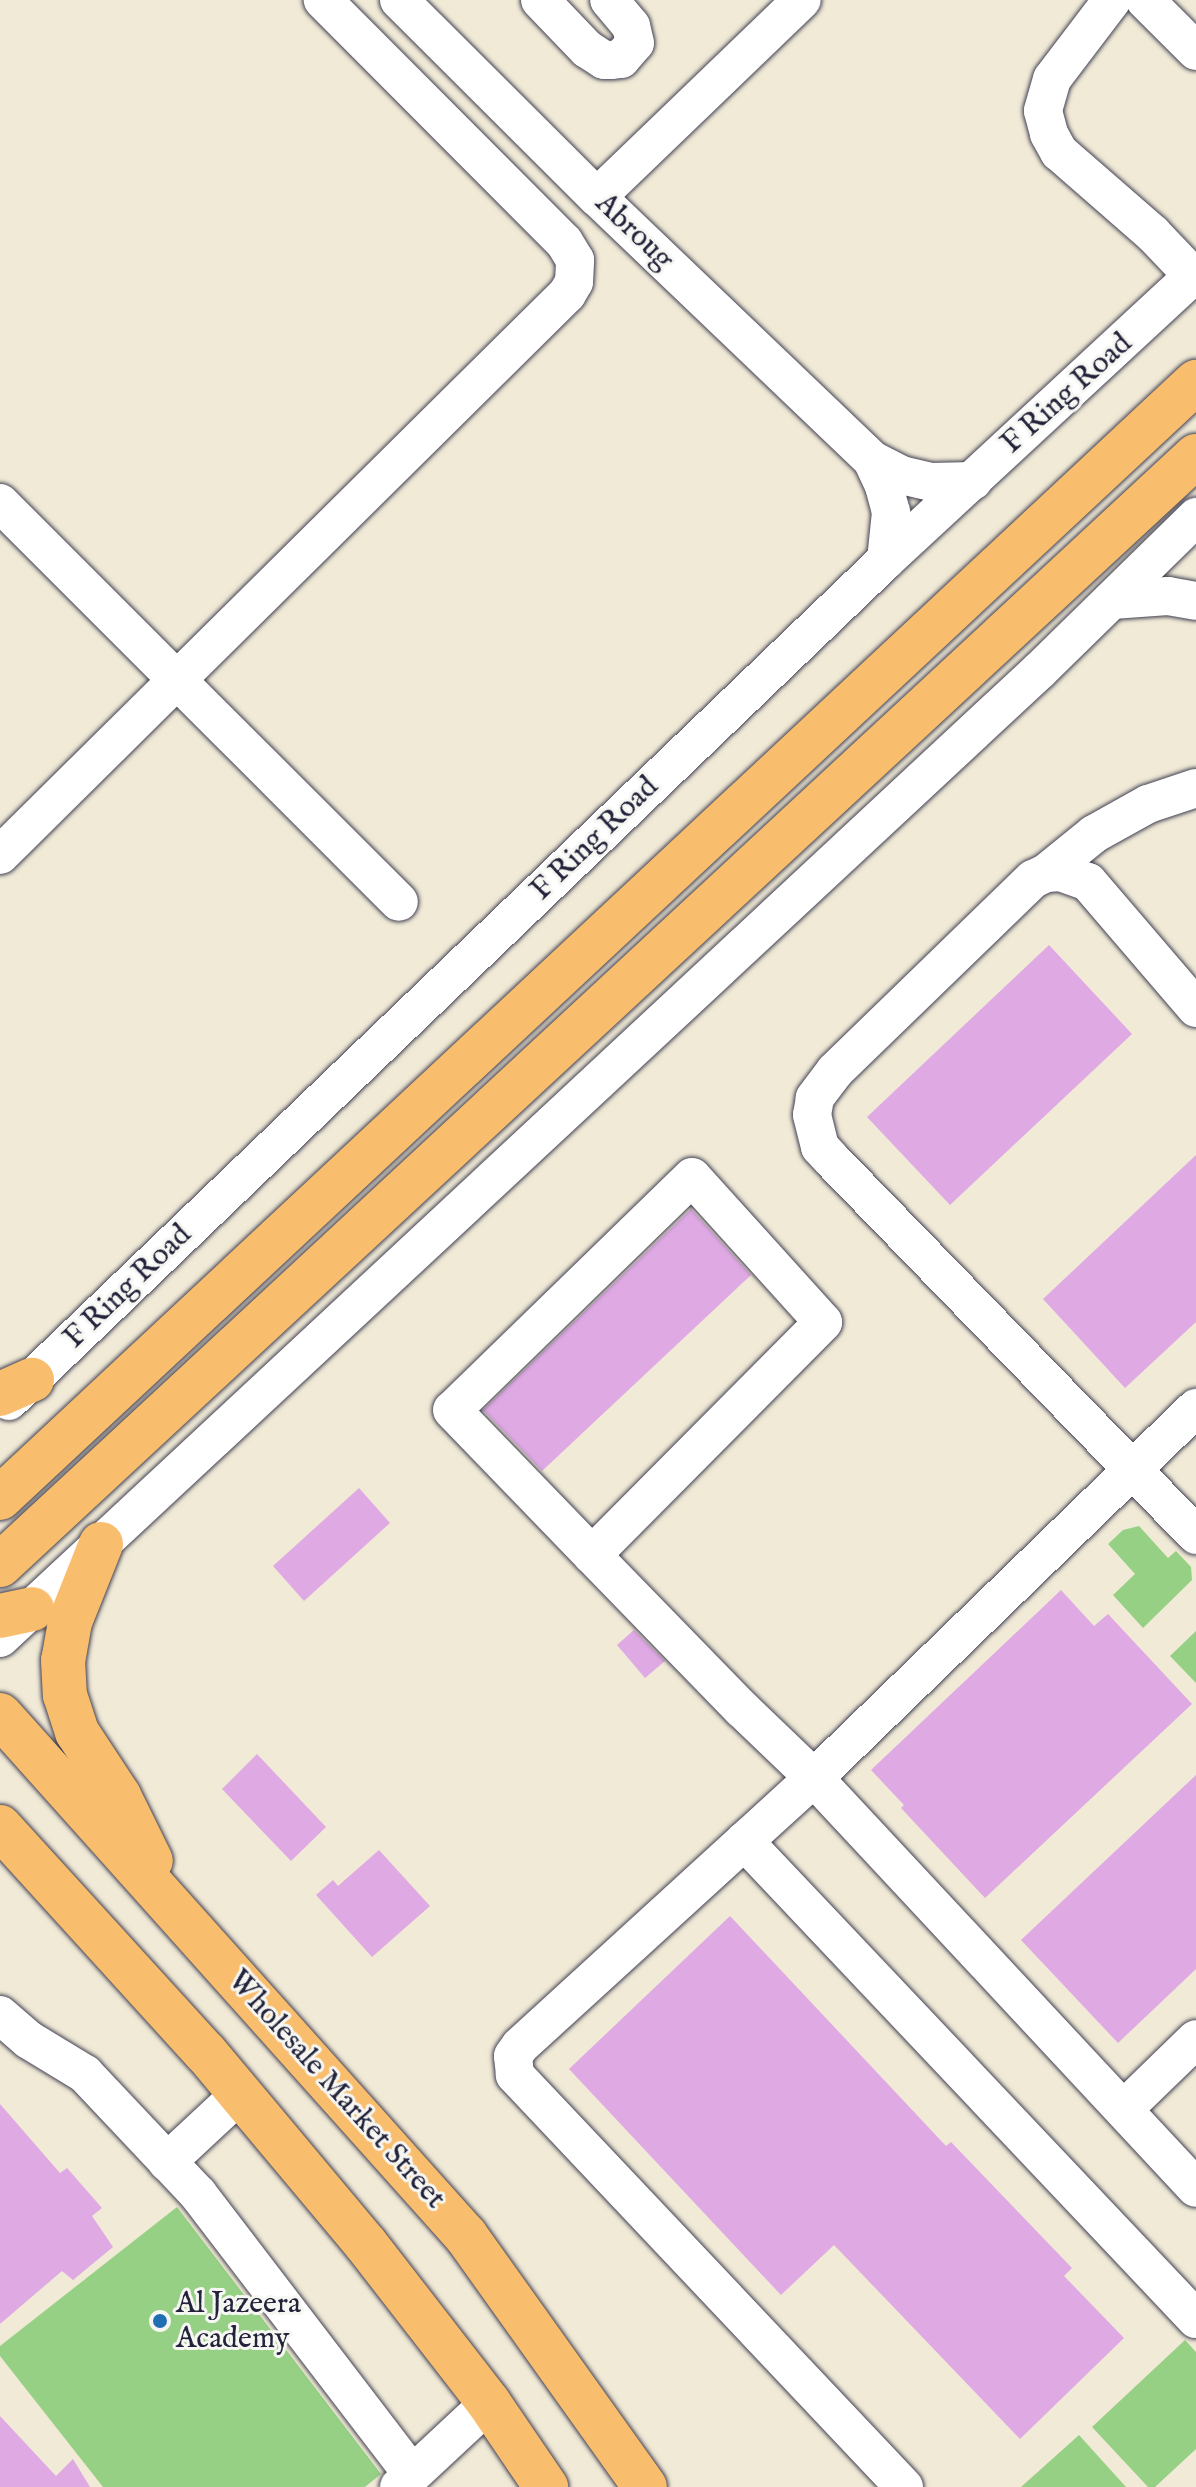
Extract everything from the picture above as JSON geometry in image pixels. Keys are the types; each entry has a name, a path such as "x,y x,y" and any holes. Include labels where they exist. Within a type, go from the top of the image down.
{"main road":[{"path":"0,1498 1196,382"},
{"path":"0,1565 1196,456"},
{"path":"101,1544 70,1622 63,1660 65,1695 77,1732 119,1796 172,1907"},
{"name":"Wholesale Market Street","path":"0,1715 466,2236 645,2487"},
{"path":"0,1827 240,2094 365,2243 489,2403 546,2487"},
{"path":"0,1844 39,1871"}],"street":[{"path":"0,855 567,294 577,274 575,260 564,242 323,0"},
{"name":"Abroug","path":"399,0 597,197 872,460 901,475 931,482 973,481"},
{"path":"540,0 587,49 604,60 621,59 635,43 631,26 609,0"},
{"path":"597,197 802,0"},
{"path":"1112,0 1052,79 1043,111 1049,134 1059,152 1153,234 1194,275"},
{"path":"1145,0 1196,51"},
{"name":"F Ring Road","path":"0,1410 11,1383 112,1302 886,560 1194,275"},
{"name":"Abroug","path":"872,460 891,512 886,560"},
{"path":"0,503 399,902"},
{"path":"0,1638 16,1612 101,1544 1112,600 1196,517"},
{"path":"1112,600 1168,596 1196,601"},
{"path":"1196,788 1148,804 1094,834 1046,873 1033,879 823,1083 815,1098 814,1131 831,1159 1196,1535"},
{"path":"1046,873 1075,874 1088,882 1196,1008"},
{"path":"592,1555 823,1322 692,1177 452,1410 592,1555 814,1778 1196,2188"},
{"path":"904,2487 513,2069 513,2056 520,2046 814,1778 1196,1408"},
{"path":"744,1841 1196,2319"},
{"path":"0,2015 29,2040 85,2074 198,2194 405,2480 489,2403"},
{"path":"1124,2109 1196,2039"},
{"path":"167,2162 240,2094"}],"green space":[{"path":"1139,1526 1168,1558 1176,1551 1191,1567 1192,1580 1143,1628 1113,1595 1135,1574 1108,1544 1123,1530"},
{"path":"1196,1631 1196,1683 1170,1656"},
{"path":"177,2207 381,2474 365,2487 103,2487 0,2356 0,2346"},
{"path":"1185,2340 1196,2352 1196,2449 1155,2487 1148,2487 1092,2427"},
{"path":"1079,2435 1126,2487 1021,2487"}],"building":[{"path":"1049,945 1132,1034 950,1205 867,1117"},
{"path":"1196,1155 1196,1322 1125,1388 1043,1299"},
{"path":"691,1209 751,1275 542,1471 483,1410"},
{"path":"359,1488 390,1523 304,1601 273,1566"},
{"path":"1061,1590 1094,1626 1108,1614 1192,1704 985,1898 901,1808 904,1805 871,1770"},
{"path":"634,1630 665,1661 645,1678 617,1645"},
{"path":"257,1754 326,1827 291,1861 222,1789"},
{"path":"1196,1775 1196,1969 1118,2043 1021,1940"},
{"path":"379,1850 430,1906 372,1957 316,1895 333,1880 338,1886"},
{"path":"730,1916 946,2146 951,2142 1072,2268 1064,2276 1124,2338 1020,2439 834,2245 781,2295 569,2069"},
{"path":"0,2104 60,2173 67,2168 102,2208 92,2216 113,2247 73,2280 62,2271 0,2324"},
{"path":"0,2416 56,2476 73,2459 90,2487 0,2487"}],"place":[{"name":"Al Jazeera Academy","path":"160,2321"}]}
